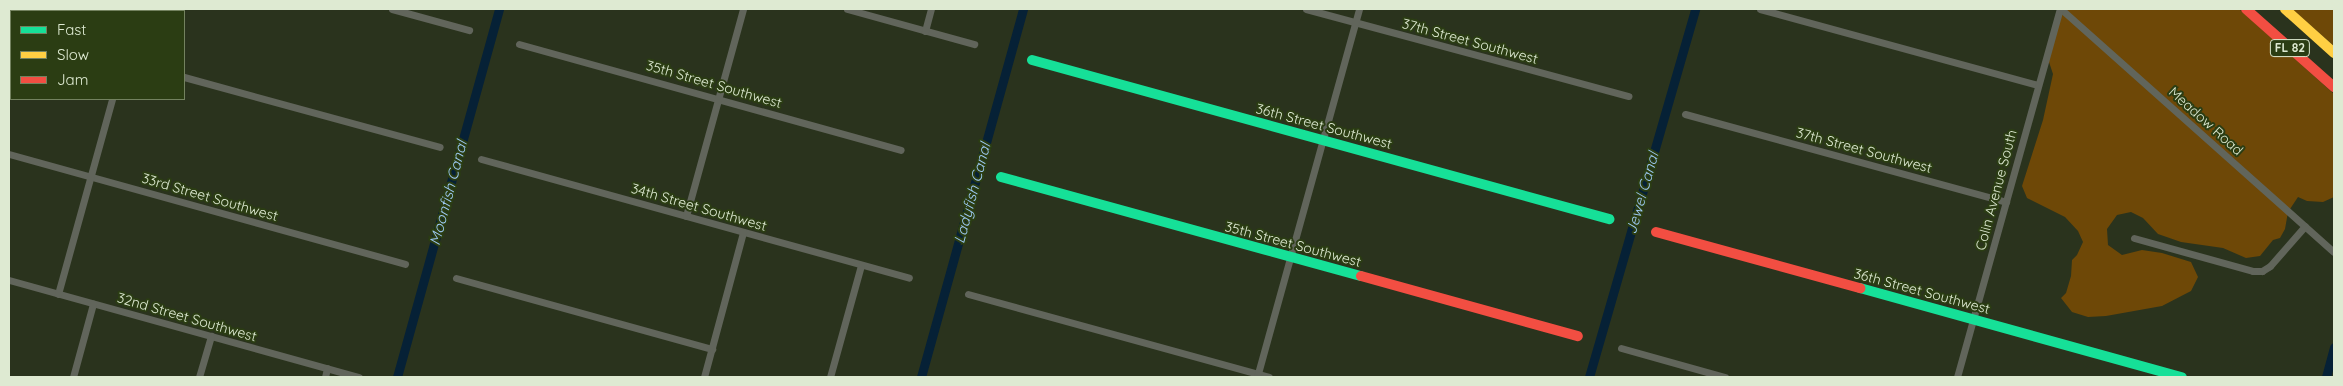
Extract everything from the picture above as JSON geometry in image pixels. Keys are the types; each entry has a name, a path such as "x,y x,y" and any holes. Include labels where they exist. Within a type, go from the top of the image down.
{"main road":[{"name":"FL 82","path":"2246,9 2334,87"},
{"name":"FL 82","path":"2284,9 2334,53"},
{"name":"36th Street Southwest","path":"1032,60 1609,219"},
{"name":"35th Street Southwest","path":"1001,177 1578,336"},
{"name":"36th Street Southwest","path":"1656,232 2182,377"}],"street":[{"path":"392,9 469,30"},
{"path":"686,216 743,9"},
{"path":"847,9 974,44"},
{"path":"925,31 931,9"},
{"name":"37th Street Southwest","path":"1306,9 1628,96"},
{"path":"1258,376 1359,9"},
{"path":"1760,9 2038,85"},
{"name":"Colin Avenue South","path":"1958,377 2038,85 2061,9"},
{"name":"Meadow Road","path":"2061,9 2334,252"},
{"name":"35th Street Southwest","path":"519,44 901,150"},
{"path":"185,77 440,147"},
{"path":"58,294 112,100"},
{"name":"37th Street Southwest","path":"1685,114 2006,202"},
{"name":"33rd Street Southwest","path":"9,154 405,264"},
{"name":"34th Street Southwest","path":"481,159 910,278"},
{"path":"2134,238 2253,271 2262,271 2270,266 2305,226"},
{"path":"704,377 743,232"},
{"path":"830,377 861,265"},
{"path":"456,278 712,349"},
{"name":"32nd Street Southwest","path":"9,280 359,377"},
{"path":"968,294 1258,376 1269,377"},
{"path":"73,377 93,304"},
{"path":"199,377 210,336"},
{"path":"1621,348 1725,377"},
{"path":"325,377 327,368"}],"shaded area":[{"path":"2062,9 2239,9 2334,94 2334,197 2323,202 2307,201 2298,197 2288,212 2285,229 2280,238 2273,240 2260,256 2246,258 2223,248 2181,242 2158,234 2143,218 2131,212 2117,215 2107,229 2108,245 2122,255 2142,250 2162,253 2191,262 2198,277 2191,291 2162,306 2106,316 2088,317 2072,312 2061,298 2066,293 2071,276 2072,260 2077,255 2083,242 2078,231 2065,217 2027,198 2022,186 2043,120 2053,74 2047,56"},
{"path":"2292,9 2334,9 2334,46"}],"waterway":[{"name":"Moonfish Canal","path":"397,377 499,9"},
{"name":"Ladyfish Canal","path":"921,377 1023,9"},
{"name":"Jewel Canal","path":"1589,377 1695,9"},
{"path":"2326,377 2334,347"}],"traffic: fast":[{"path":"1032,60 1609,219"},
{"path":"1001,177 1361,276"},
{"path":"1860,288 2182,377"}],"traffic: slow":[{"path":"2285,9 2334,53"}],"traffic: jam":[{"path":"2246,9 2334,87"},
{"path":"1656,232 1860,288"},
{"path":"1361,276 1578,336"}]}
